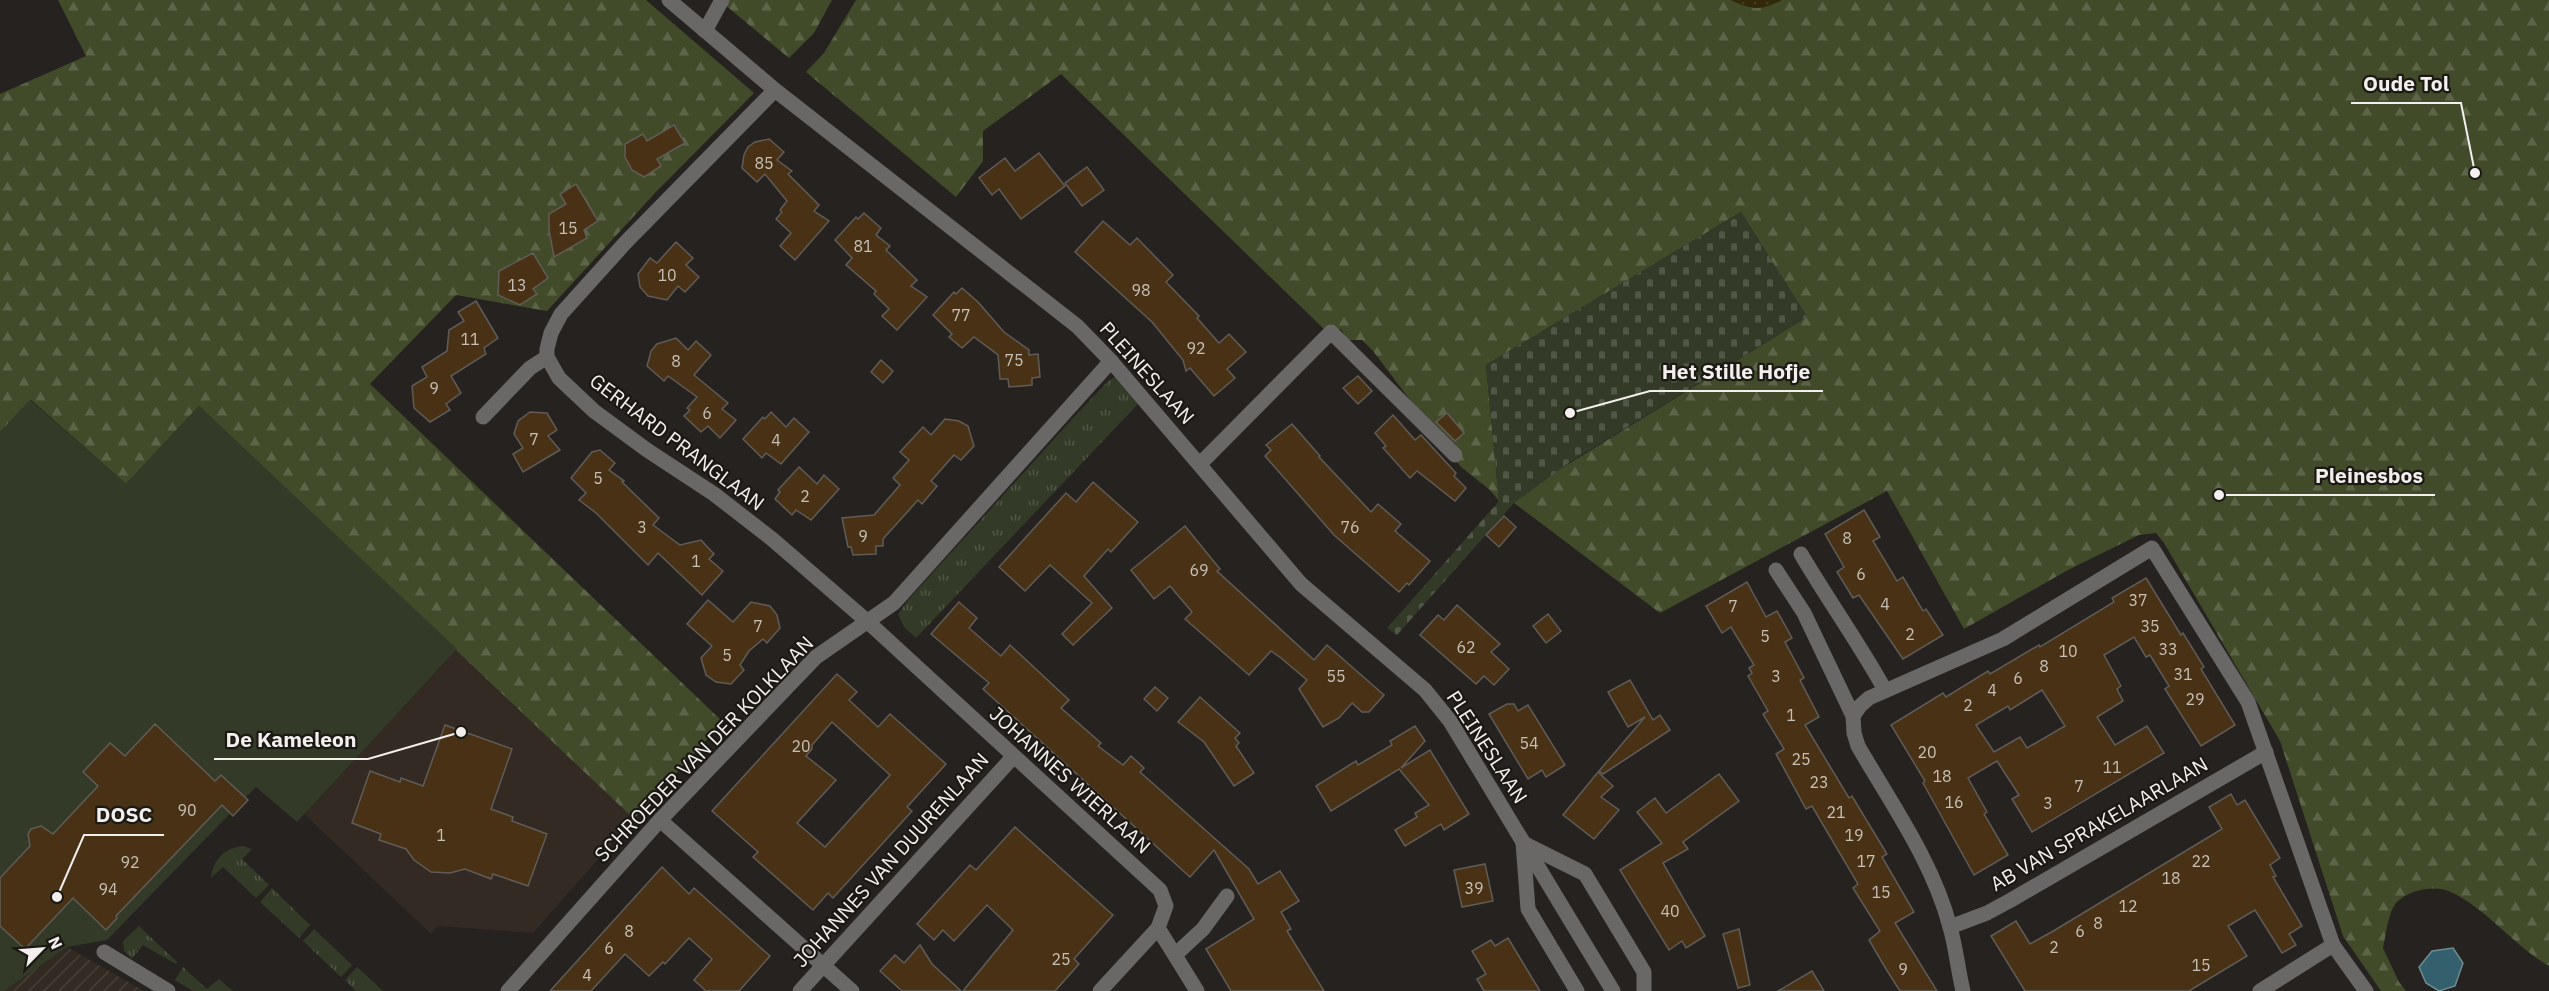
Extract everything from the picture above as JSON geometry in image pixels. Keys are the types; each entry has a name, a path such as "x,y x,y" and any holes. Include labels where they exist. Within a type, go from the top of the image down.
{"street":[{"name":"PLEINESLAAN","path":"669,0 776,90 1077,326 1111,361 1301,584 1425,690 1450,721 1613,991"},
{"path":"705,31 722,0"},
{"path":"483,417 530,368 547,357 551,333 561,314 625,243 776,90"},
{"path":"1200,464 1331,332 1455,455"},
{"name":"GERHARD PRANGLAAN","path":"547,357 559,378 594,411 647,450 714,494 772,539 868,622"},
{"name":"SCHROEDER VAN DER KOLKLAAN","path":"508,991 660,820 816,657 894,603 1111,361"},
{"path":"1853,716 1869,698 2003,639 2152,548 2248,702 2333,945 2366,991"},
{"path":"1801,554 1827,598 1866,655 1885,690"},
{"path":"1776,570 1804,613 1853,716 1858,746 1921,855 1950,927 1963,991"},
{"path":"1804,613 1827,598"},
{"name":"JOHANNES WIERLAAN","path":"868,622 1160,890 1166,906 1158,928"},
{"name":"AB VAN SPRAKELAARLAAN","path":"1950,927 1987,913 2011,900 2266,752"},
{"name":"JOHANNES VAN DUURENLAAN","path":"800,991 1013,757"},
{"path":"660,820 852,991"},
{"name":"PLEINESLAAN","path":"1523,843 1528,909 1577,991"},
{"path":"1523,843 1585,874 1644,972 1644,991"},
{"path":"1175,955 1203,929 1227,896"},
{"path":"1100,991 1158,928 1197,991"},
{"path":"2260,991 2333,945"},
{"path":"104,952 168,991"}],"shaded area":[{"path":"457,649 634,819 533,933 438,926 431,934 304,814"},
{"path":"67,947 144,991 4,991"}],"green space":[{"path":"58,0 646,0 754,93 654,194 547,311 456,295 370,384 723,722 634,819 199,406 126,484 31,400 0,432 0,94 86,56"},
{"path":"719,0 832,0 814,33 789,58"},
{"path":"856,0 1731,0 1756,8 1782,0 2549,0 2549,966 2524,949 2466,900 2446,890 2423,889 2408,894 2393,907 2383,948 2399,982 2406,991 2381,991 2343,936 2280,741 2156,533 2139,535 2068,570 1964,629 1887,491 1660,613 1510,500 1807,317 1741,212 1486,365 1499,501 1490,490 1461,467 1373,351 1362,340 1347,340 1341,329 1328,333 1061,74 983,131 983,161 956,197 806,72 824,53"},
{"path":"1741,212 1807,317 1570,462 1514,503 1397,635 1387,628 1499,501 1486,365"},
{"path":"1115,377 1139,403 916,638 904,627 898,614 908,600 1074,417 1108,381"},
{"path":"30,400 126,484 199,406 457,649 297,822 256,787 107,940 67,947 4,991 0,991 0,432"},
{"path":"243,846 252,849 242,859 269,885 256,898 223,867 211,878 217,860 225,852"},
{"path":"272,888 310,925 299,938 260,902"},
{"path":"139,926 177,962 176,964 143,945 132,959 124,951 123,941"},
{"path":"314,929 352,965 341,977 303,941"},
{"path":"183,967 207,989 219,979 233,991 193,991 175,980"},
{"path":"357,967 383,991 356,991 345,980"}],"sand":[{"path":"1731,0 1782,0 1756,8"}],"water":[{"path":"2453,948 2463,963 2455,986 2439,991 2426,983 2419,967 2432,951"}],"building":[{"path":"674,125 685,143 657,159 661,166 644,177 632,170 625,157 625,144 643,134 647,141"},
{"path":"769,139 784,152 777,160 792,171 788,174 819,205 814,211 829,221 795,260 780,246 791,233 776,219 787,201 765,174 757,182 742,168 748,147 755,142"},
{"path":"1039,153 1065,186 1021,219 999,189 992,195 979,178 1005,158 1015,171"},
{"path":"1087,167 1104,190 1082,206 1065,183"},
{"path":"576,184 598,221 584,230 587,238 554,257 549,230 549,214 566,204 560,194"},
{"path":"864,213 881,228 876,235 890,246 886,250 917,280 911,286 927,297 897,330 882,316 889,309 874,294 876,291 846,265 852,258 835,240 856,217 858,219"},
{"path":"1103,221 1130,245 1137,238 1173,275 1166,282 1199,316 1197,318 1219,343 1229,334 1246,352 1227,369 1235,378 1214,396 1190,368 1186,371 1183,360 1152,322 1075,252"},
{"path":"676,242 693,258 686,265 699,277 685,292 678,286 667,300 648,296 640,287 638,274 650,258 657,263"},
{"path":"533,253 548,278 533,289 537,294 520,305 498,295 499,271"},
{"path":"962,288 978,302 1004,332 1029,350 1029,355 1038,354 1040,377 1032,378 1032,385 1009,387 1008,379 1000,379 998,355 974,337 962,348 949,337 952,334 933,315 954,292 956,294"},
{"path":"476,301 498,338 484,348 486,354 451,376 461,393 446,404 450,410 430,422 414,408 412,386 427,377 422,367 447,351 449,330 464,321 458,312"},
{"path":"676,338 688,350 696,341 711,355 694,375 728,403 722,409 736,420 720,438 708,426 701,432 684,416 690,410 687,408 697,397 668,376 664,381 647,366 651,351 657,344"},
{"path":"881,360 893,371 883,383 871,372"},
{"path":"1358,376 1372,391 1358,404 1343,388"},
{"path":"530,412 547,413 557,430 548,436 560,450 523,472 513,454 523,448 514,434 518,421"},
{"path":"771,412 786,427 794,418 809,432 781,464 766,453 762,458 743,439 763,417 765,419"},
{"path":"1447,413 1464,433 1455,441 1436,422"},
{"path":"1393,415 1415,440 1421,435 1456,473 1454,476 1466,488 1455,501 1417,471 1410,478 1383,448 1386,446 1375,433"},
{"path":"945,419 959,421 968,426 974,446 961,460 954,455 931,481 937,486 922,504 918,500 883,539 883,546 876,546 876,554 853,555 851,547 848,547 842,518 874,515 900,485 893,478 909,460 900,452 923,427 931,435"},
{"path":"1292,424 1319,457 1371,512 1378,504 1401,524 1395,531 1430,561 1409,585 1407,583 1399,592 1334,535 1265,456 1271,450 1266,445"},
{"path":"600,450 615,463 609,470 624,481 622,482 659,518 653,525 680,545 701,540 714,554 709,559 723,571 702,595 658,553 648,565 596,513 579,500 586,493 571,478 592,452"},
{"path":"799,467 817,484 824,475 839,489 811,520 796,510 792,515 775,499 780,492 778,490"},
{"path":"1093,482 1138,522 1111,552 1108,549 1084,576 1112,608 1073,645 1062,634 1092,603 1050,565 1025,591 999,567 1066,493 1076,502"},
{"path":"1864,510 1880,537 1873,541 1897,581 1903,577 1923,611 1926,609 1943,635 1903,659 1859,595 1853,598 1837,572 1844,567 1825,534"},
{"path":"1504,516 1516,527 1499,547 1486,535"},
{"path":"1185,526 1220,569 1217,571 1314,660 1327,645 1384,695 1369,712 1362,712 1352,703 1339,718 1323,727 1299,689 1307,680 1281,658 1271,651 1249,675 1185,619 1192,612 1170,586 1154,599 1131,570"},
{"path":"2146,578 2204,667 2201,669 2235,725 2201,746 2165,689 2169,686 2150,655 2146,657 2134,637 2104,655 2121,686 2117,689 2123,701 2097,717 2115,745 2147,726 2164,753 2032,832 2012,799 2019,795 1997,761 1968,778 1987,812 1984,814 2008,855 1974,875 1923,783 1925,781 1891,725 1943,693 1946,697 1988,671 1990,674 2039,645 2040,647 2114,602 2112,598","holes":["2042,690 2065,726 2027,748 2020,737 1994,752 1976,725 2008,706 2010,710"]},
{"path":"1747,582 1766,617 1777,611 1792,638 1785,642 1804,678 1800,680 1819,717 1805,725 1849,798 1852,796 1887,854 1882,857 1914,912 1895,923 1937,991 1900,991 1886,969 1869,940 1880,931 1853,888 1858,884 1812,806 1806,809 1776,754 1784,749 1763,714 1768,711 1748,676 1752,673 1749,668 1754,665 1731,627 1722,633 1706,606"},
{"path":"708,600 733,622 751,602 770,606 777,615 780,628 767,643 763,639 749,651 740,665 744,670 731,684 716,682 706,675 701,658 712,646 687,624"},
{"path":"959,602 977,618 969,628 1001,656 1010,645 1069,700 1061,708 1101,743 1098,746 1123,765 1131,756 1144,768 1140,772 1249,869 1258,884 1280,871 1299,901 1281,912 1291,929 1287,931 1324,991 1231,991 1206,949 1254,919 1214,850 1190,877 983,689 989,683 931,634"},
{"path":"1457,605 1500,644 1491,652 1509,669 1494,685 1484,676 1476,684 1420,635 1438,615 1444,620"},
{"path":"1548,614 1561,631 1546,643 1533,626"},
{"path":"837,674 857,692 849,700 878,727 890,714 946,764 907,807 912,811 833,898 828,893 813,910 753,857 758,852 712,811","holes":["832,722 890,775 825,847 797,823 836,780 806,756 812,749 812,745"]},
{"path":"1630,680 1653,720 1660,715 1670,730 1603,774 1599,771 1645,717 1628,727 1608,692"},
{"path":"1155,687 1168,698 1157,711 1144,699"},
{"path":"1200,697 1240,733 1235,738 1239,743 1236,746 1254,773 1234,786 1204,742 1178,722"},
{"path":"1507,704 1514,704 1518,711 1528,705 1565,765 1546,777 1542,770 1528,779 1489,714"},
{"path":"155,724 215,781 221,775 248,800 233,816 222,805 116,916 117,918 106,930 73,898 25,949 0,926 0,878 30,846 28,834 31,829 41,826 53,834 98,786 83,772 110,743 125,756"},
{"path":"445,725 512,749 491,809 513,817 512,821 547,834 528,886 493,874 491,879 465,869 450,873 431,872 414,860 406,849 379,840 381,834 352,823 370,771 400,782 401,778 423,786"},
{"path":"1415,726 1425,741 1401,768 1430,750 1469,814 1444,830 1441,824 1405,846 1395,830 1417,817 1415,813 1429,805 1399,769 1331,811 1316,786 1356,761 1358,765 1392,745 1390,741"},
{"path":"1598,772 1613,786 1601,797 1619,810 1594,839 1563,815"},
{"path":"1719,774 1739,801 1683,842 1688,849 1663,863 1705,936 1686,948 1682,941 1669,950 1620,870 1662,843 1637,812 1655,798 1666,813"},
{"path":"2231,794 2237,805 2245,800 2280,858 2270,865 2276,876 2273,877 2302,926 2289,934 2296,945 2282,953 2255,910 2228,926 2247,956 2189,991 2025,991 1991,936 2016,921 2030,944 2055,930 2222,829 2209,807"},
{"path":"1015,827 1113,915 1074,959 1079,964 1055,991 963,991 1013,930 987,905 954,941 943,930 934,940 917,924 970,865 976,870"},
{"path":"1485,864 1493,901 1462,907 1454,870"},
{"path":"662,867 689,894 694,888 770,956 739,991 706,991 694,980 712,959 689,938 665,964 663,962 649,976 625,954 591,991 550,991"},
{"path":"1739,929 1750,985 1738,988 1723,934"},
{"path":"1508,938 1540,991 1484,991 1477,979 1486,974 1472,951 1491,940 1495,946"},
{"path":"920,945 932,964 961,991 902,991 880,971 895,955 904,963"},
{"path":"1812,971 1824,991 1778,991"}],"place":[{"name":"Oude Tol","path":"2475,173"},
{"name":"Het Stille Hofje","path":"1570,413"},
{"name":"Pleinesbos","path":"2219,495"},
{"name":"De Kameleon","path":"461,732"},
{"name":"DOSC","path":"57,897"}]}
